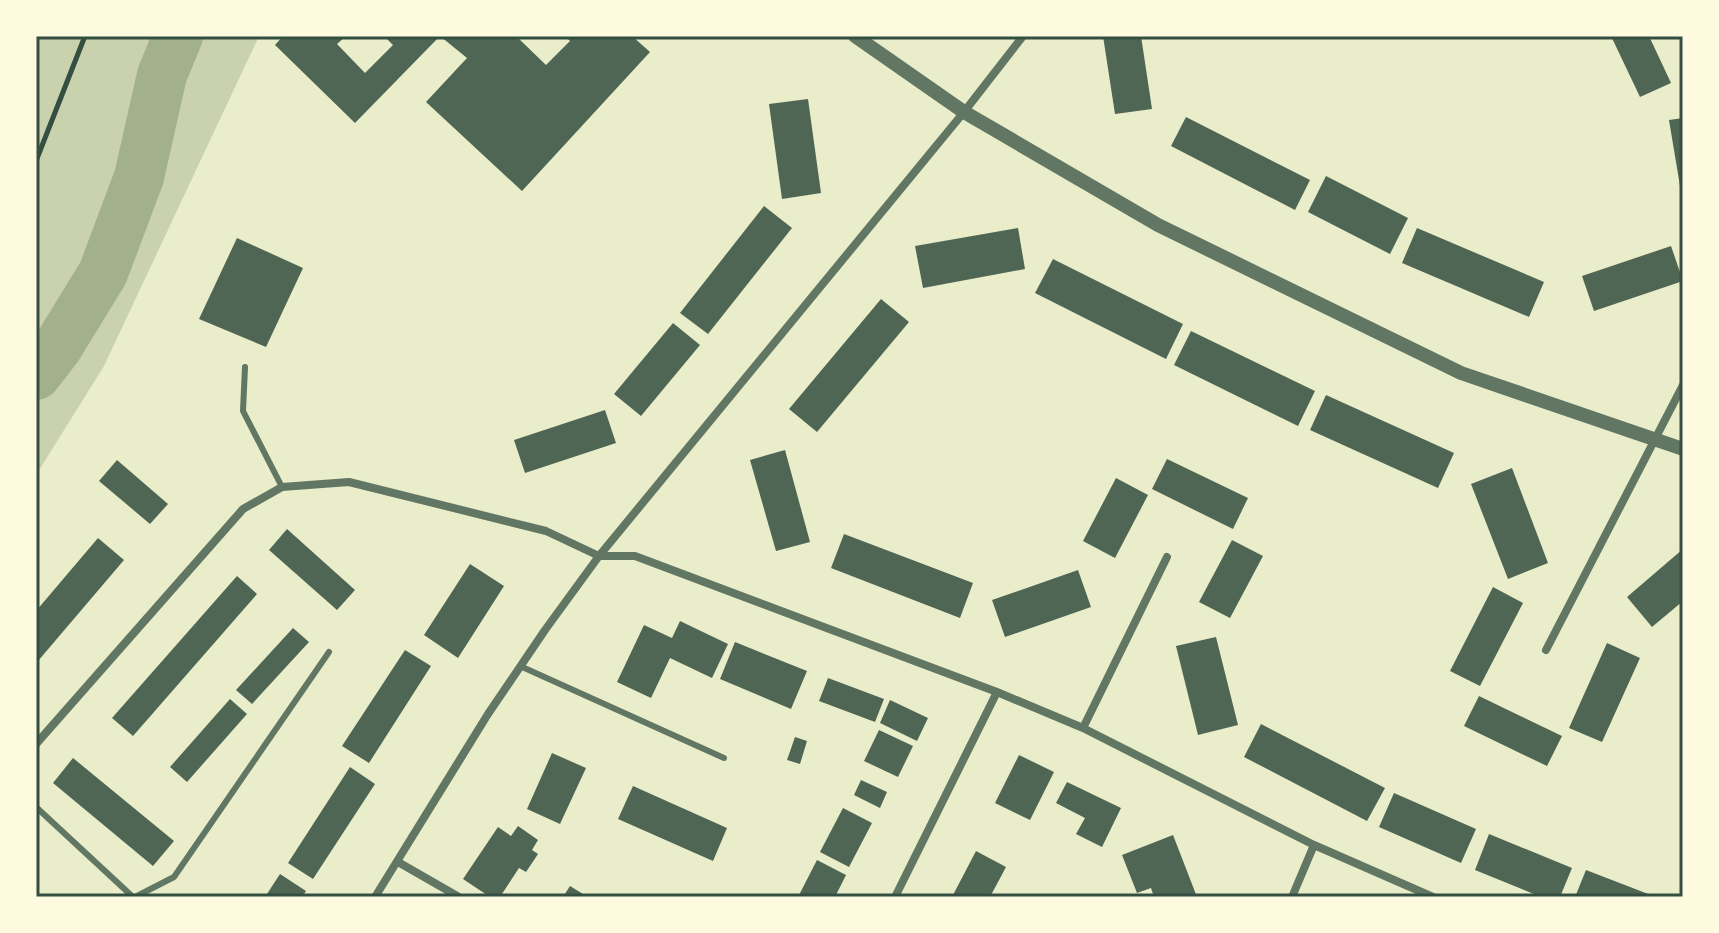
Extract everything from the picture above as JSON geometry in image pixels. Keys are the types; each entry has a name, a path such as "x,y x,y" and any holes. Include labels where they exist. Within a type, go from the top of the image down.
{"street":[{"path":"855,36 964,112 1158,225 1461,373 1683,449"},
{"path":"375,897 520,666 599,556 1023,36"},
{"path":"1546,650 1683,385"},
{"path":"36,744 243,509 282,487 349,482 546,531 599,556 635,556 997,692 1083,728 1314,845 1433,897"},
{"path":"1083,728 1167,557"},
{"path":"895,897 997,692"},
{"path":"1292,897 1314,845"},
{"path":"398,862 459,897"}],"lane":[{"path":"245,367 243,411 282,487"},
{"path":"36,807 134,897 174,877 329,652"},
{"path":"520,666 724,758"}],"path":[{"path":"36,161 85,36"}],"green space":[{"path":"36,36 259,36 104,366 36,475"}],"building":[{"path":"283,36 346,36 337,44 365,73 393,45 384,36 440,36 355,123 275,45"},
{"path":"440,36 516,36 546,65 570,41 565,36 632,36 650,52 522,191 426,102 467,58"},
{"path":"1103,36 1141,36 1152,109 1115,114"},
{"path":"1611,36 1649,36 1671,83 1640,97"},
{"path":"808,99 821,193 782,199 769,104"},
{"path":"1186,117 1310,180 1295,210 1171,146"},
{"path":"1683,118 1683,192 1681,192 1669,120"},
{"path":"1326,176 1408,218 1390,254 1308,212"},
{"path":"764,206 792,228 708,334 680,313"},
{"path":"1018,228 1025,269 923,288 915,246"},
{"path":"1417,228 1544,282 1529,317 1402,263"},
{"path":"237,238 303,268 266,347 199,319"},
{"path":"1671,246 1683,281 1594,311 1582,276"},
{"path":"1053,259 1183,324 1166,359 1035,293"},
{"path":"881,299 909,322 817,432 789,409"},
{"path":"673,323 700,345 641,416 614,394"},
{"path":"1191,331 1315,391 1298,426 1174,365"},
{"path":"1326,395 1454,453 1438,488 1310,430"},
{"path":"605,410 616,443 525,473 514,440"},
{"path":"785,450 810,542 776,551 750,460"},
{"path":"1167,459 1248,498 1233,529 1152,489"},
{"path":"117,460 168,504 150,524 99,481"},
{"path":"1512,468 1548,563 1508,579 1471,484"},
{"path":"1116,478 1148,495 1115,558 1083,541"},
{"path":"287,529 355,590 337,610 269,550"},
{"path":"844,534 973,583 960,618 831,568"},
{"path":"98,538 124,560 38,661 36,611"},
{"path":"1232,540 1263,556 1230,618 1199,602"},
{"path":"1683,549 1683,601 1652,627 1627,597"},
{"path":"470,564 504,586 458,658 424,635"},
{"path":"1078,570 1091,607 1005,637 992,600"},
{"path":"237,576 257,594 133,736 112,718"},
{"path":"1493,587 1523,603 1480,686 1450,671"},
{"path":"680,621 728,644 712,678 670,658 651,698 617,682 644,625 672,638"},
{"path":"293,628 309,642 252,704 236,690"},
{"path":"1216,637 1238,725 1198,735 1176,646"},
{"path":"735,642 807,671 791,709 720,679"},
{"path":"1607,643 1640,658 1602,742 1569,728"},
{"path":"405,650 431,666 369,763 342,746"},
{"path":"828,678 884,699 875,722 819,701"},
{"path":"1479,696 1562,736 1547,766 1464,726"},
{"path":"230,699 247,714 187,782 170,767"},
{"path":"890,700 928,718 917,741 880,723"},
{"path":"1261,724 1385,788 1367,821 1244,757"},
{"path":"879,730 913,746 898,777 864,761"},
{"path":"795,737 807,741 800,764 787,760"},
{"path":"552,753 586,768 560,824 527,809"},
{"path":"1019,755 1054,772 1030,820 995,803"},
{"path":"73,758 174,841 153,866 53,783"},
{"path":"350,767 375,784 313,879 288,863"},
{"path":"861,780 887,792 880,808 854,795"},
{"path":"1067,782 1121,808 1102,847 1076,834 1085,818 1056,803"},
{"path":"633,786 727,828 713,861 618,819"},
{"path":"1394,793 1476,829 1461,863 1379,827"},
{"path":"843,808 872,823 849,867 820,852"},
{"path":"518,826 538,840 532,850 538,854 526,872 519,868 500,897 490,897 463,879 498,827 511,836"},
{"path":"1489,834 1572,868 1560,897 1541,897 1475,870"},
{"path":"1173,835 1197,897 1154,897 1151,888 1137,893 1122,855"},
{"path":"976,851 1006,867 990,897 953,895"},
{"path":"817,860 846,875 835,897 798,897"},
{"path":"1586,870 1656,897 1575,897"},
{"path":"280,874 306,891 302,897 265,897"},
{"path":"570,886 588,897 563,897"}],"waterway":[{"path":"36,375 57,348 103,273 139,177 162,75 178,36"}]}
